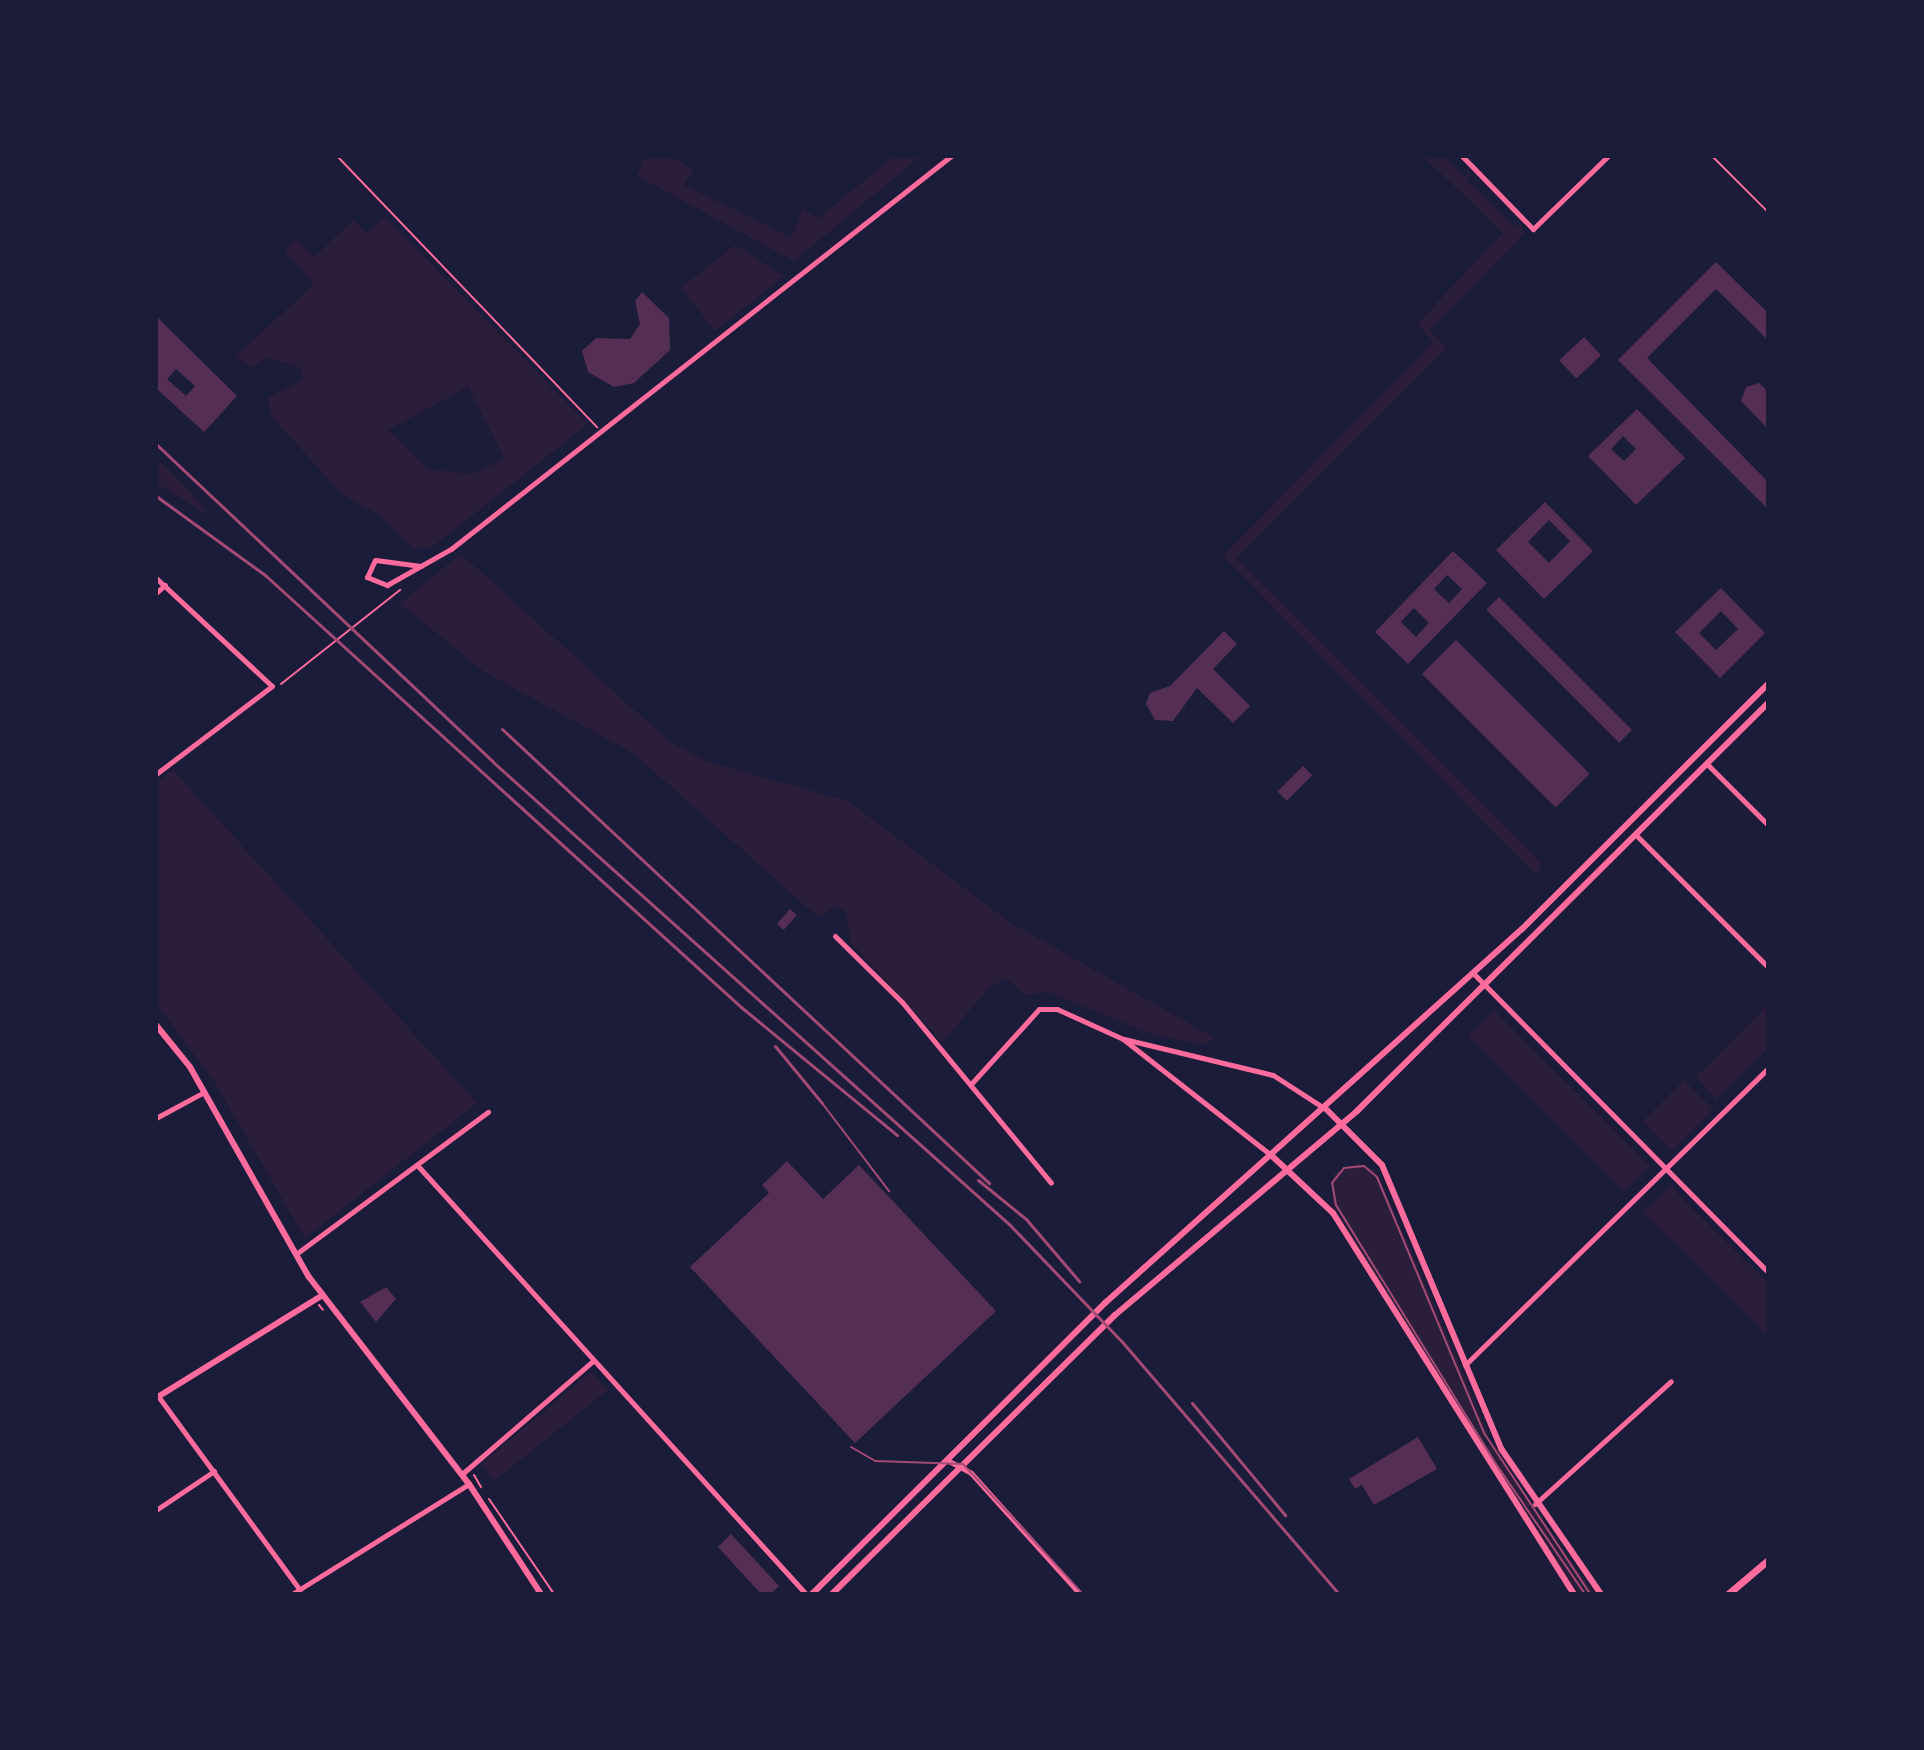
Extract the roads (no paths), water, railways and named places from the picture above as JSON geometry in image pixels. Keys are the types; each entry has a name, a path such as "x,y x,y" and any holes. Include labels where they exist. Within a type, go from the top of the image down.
{"main road":[{"path":"812,1594 1153,1257 1326,1109 1474,974 1552,901 1768,684"},
{"path":"832,1594 1115,1315 1345,1122 1768,703"},
{"path":"1552,901 1561,910"},
{"path":"156,1025 204,1092 296,1254 323,1295 462,1474 541,1594"},
{"path":"1326,1109 1345,1122 1387,1176 1464,1365 1535,1504 1601,1594"},
{"path":"1271,1155 1333,1213 1574,1594"},
{"path":"157,1397 323,1295"},
{"path":"1728,1594 1768,1560"}],"street":[{"path":"421,566 375,560 367,577 387,585 421,566 600,431 951,156"},
{"path":"1462,156 1533,229 1608,156"},
{"path":"156,578 272,686 156,774"},
{"path":"156,593 165,585"},
{"path":"1707,764 1768,825"},
{"path":"1636,835 1768,967"},
{"path":"835,936 971,1084 1051,1183"},
{"path":"1474,974 1768,1272"},
{"path":"971,1084 1039,1009 1057,1009 1123,1039 1273,1075 1326,1109"},
{"path":"1123,1039 1271,1155"},
{"path":"1464,1365 1768,1068"},
{"path":"156,1118 204,1092"},
{"path":"296,1254 488,1112"},
{"path":"418,1166 806,1594"},
{"path":"462,1474 593,1361"},
{"path":"1535,1504 1671,1381"},
{"path":"157,1397 300,1590"},
{"path":"947,1460 962,1465 1080,1594"},
{"path":"156,1510 214,1471"},
{"path":"292,1594 469,1484"}],"tram line":[{"path":"822,1103 889,1191"},
{"path":"1585,1594 1496,1464 1336,1205 1332,1183 1344,1168 1364,1166 1377,1177 1484,1433 1590,1594"},
{"path":"851,1447 875,1461 963,1464 1083,1594"}],"railway":[{"path":"156,444 493,762 1009,1224 1124,1344 1339,1594"},
{"path":"156,496 265,575 741,1007 897,1135"},
{"path":"502,729 989,1183"},
{"path":"775,1046 822,1103"},
{"path":"978,1180 1026,1219 1079,1281"},
{"path":"1192,1403 1285,1515"}]}
